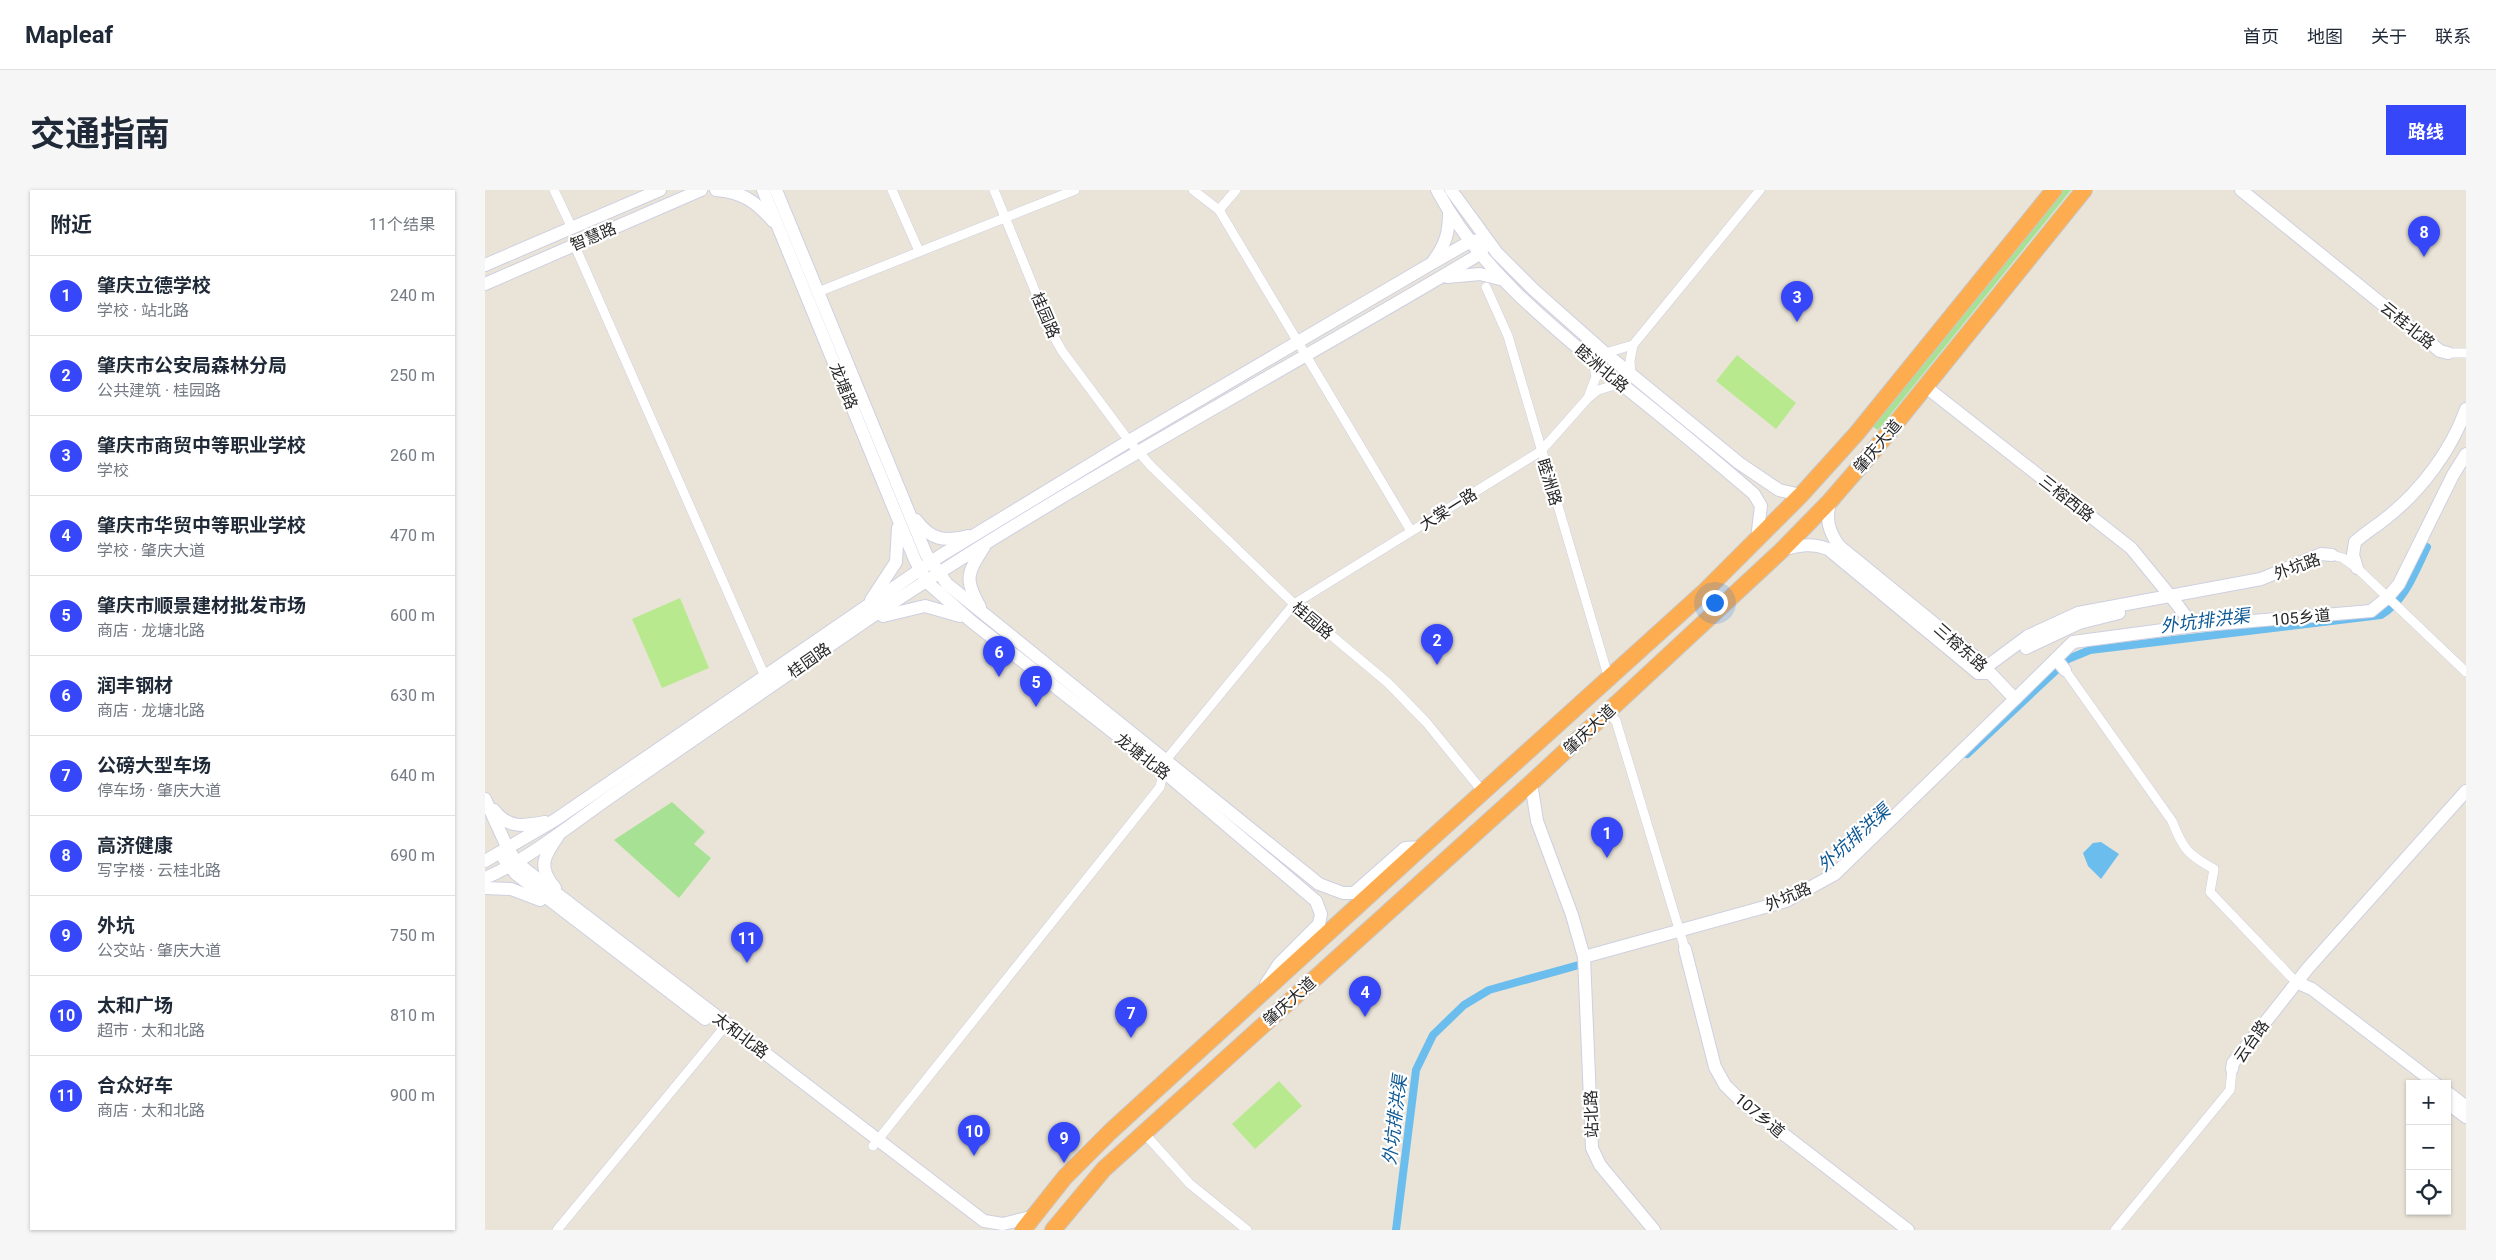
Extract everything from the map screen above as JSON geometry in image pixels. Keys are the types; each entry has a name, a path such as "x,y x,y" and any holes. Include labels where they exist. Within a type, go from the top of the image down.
{"highway":[{"name":"肇庆大道","path":"1027,1224 1071,1170 1422,847 1697,599 1801,495 1861,429 2053,190"},
{"name":"肇庆大道","path":"1053,1230 1104,1169 1531,783 1782,550 1830,502 2084,190"},
{"path":"1861,429 1879,444"},
{"path":"1415,888 1409,880 1411,871 1453,832 1462,811"},
{"path":"1275,1014 1286,994 1322,960 1321,952 1312,948"}],"street":[{"path":"554,190 572,228"},
{"name":"智慧路","path":"485,265 660,190"},
{"name":"智慧路","path":"485,284 701,190"},
{"path":"717,190 729,191 748,197 784,224"},
{"name":"龙塘路","path":"763,190 784,224 925,566 927,582 971,621"},
{"path":"776,190 784,224 818,292 903,514 897,562 865,615"},
{"path":"784,224 787,190"},
{"path":"892,190 919,251"},
{"name":"桂园路","path":"994,190 1061,351 1129,441 1294,604 1387,683 1426,722 1483,792"},
{"path":"818,292 1005,216 1075,190"},
{"path":"1193,190 1219,210 1411,531"},
{"path":"1219,210 1236,190"},
{"name":"睦洲北路","path":"1437,190 1449,212 1505,280 1541,316 1593,361 1627,380 1734,467 1779,490 1801,495"},
{"name":"睦洲北路","path":"1451,190 1486,240 1534,290 1605,353 1627,380"},
{"path":"1588,398 1607,386 1627,380 1633,345 1760,190"},
{"name":"云桂北路","path":"2241,190 2440,351 2448,353"},
{"name":"云桂北路","path":"2254,190 2444,345 2448,353"},
{"path":"1429,266 1446,242 1449,212"},
{"path":"485,878 512,864 558,826 865,615 925,566 983,538 1139,452 1440,278 1481,253 1486,240 1471,241 1129,441 983,538 927,582 865,615"},
{"path":"575,244 767,682"},
{"path":"1440,278 1481,274 1505,280"},
{"name":"睦洲路","path":"1486,287 1508,336 1609,679"},
{"path":"1605,353 1633,345"},
{"path":"2448,353 2466,353"},
{"path":"1588,398 1595,377 1593,361"},
{"name":"三榕西路","path":"1926,386 2131,548 2193,626"},
{"name":"大棠一路","path":"876,1143 1161,787 1165,766 1294,604 1541,451 1588,398"},
{"path":"2357,568 2353,554 2355,542 2386,518 2413,492 2439,462 2459,429 2465,412"},
{"name":"105乡道","path":"2015,699 2073,642 2193,626 2371,611 2388,597 2399,584 2453,475 2466,454"},
{"name":"睦洲北路","path":"1734,467 1761,506 1757,539"},
{"path":"1782,550 1804,544 1834,547 1826,519 1830,502"},
{"path":"903,514 923,530 937,538 983,538"},
{"path":"983,538 969,571 968,578 983,613"},
{"name":"三榕东路","path":"1834,547 1985,671"},
{"path":"2332,555 2343,558 2357,568 2466,672"},
{"name":"外坑路","path":"1985,671 2033,644 2079,623 2173,599 2273,583 2327,561 2332,555"},
{"name":"龙塘北路","path":"925,566 939,574 1165,766 1315,889"},
{"path":"865,615 925,606 949,611 971,621"},
{"name":"龙塘北路","path":"971,621 1165,766"},
{"path":"2056,659 2172,821 2179,839 2191,857 2214,869 2211,892 2299,984 2307,995 2417,1080"},
{"path":"1985,671 2015,699"},
{"name":"外坑路","path":"1584,957 1786,901 1835,874 2015,699"},
{"path":"1607,712 1616,721 1685,949"},
{"path":"1531,783 1537,821 1572,914 1584,957"},
{"name":"云台路","path":"2233,1069 2238,1066 2299,984 2466,791"},
{"path":"485,798 499,817 512,825 558,826"},
{"name":"太和北路","path":"485,798 504,850"},
{"name":"云台路","path":"2299,984 2466,800"},
{"name":"太和北路","path":"485,818 512,864 553,904 724,1028 876,1143 984,1220 1003,1224 1027,1224"},
{"path":"485,861 504,850 558,826"},
{"path":"558,826 543,864 548,880 567,902"},
{"path":"1257,999 1279,964 1319,924 1321,914 1315,889 1353,893 1405,848 1422,847"},
{"name":"太和北路","path":"512,864 567,902 724,1028"},
{"path":"485,888 511,889 553,904"},
{"name":"107乡道","path":"1685,949 1707,1042 1715,1067 1725,1084 1742,1102 1908,1230"},
{"name":"站北路","path":"1584,957 1592,1148 1600,1165 1654,1230"},
{"path":"2299,984 2312,989 2431,1080"},
{"path":"557,1230 724,1028"},
{"path":"2115,1230 2230,1090 2233,1069"},
{"path":"2451,1095 2466,1107"},
{"path":"2451,1106 2466,1117"},
{"path":"1144,1133 1190,1184 1247,1230"},
{"name":"太和北路","path":"876,1143 984,1230"}],"green space":[{"path":"2058,190 2071,190 1878,430 1869,424"},
{"path":"1737,355 1796,403 1776,429 1716,381"},
{"path":"680,598 709,668 662,688 632,619"},
{"path":"672,802 705,832 694,844 711,858 679,898 614,840"},
{"path":"1279,1081 1302,1106 1255,1149 1232,1124"}],"water":[{"path":"2101,842 2119,854 2101,879 2088,866 2083,853 2093,843"}],"waterway":[{"name":"外坑排洪渠","path":"1967,754 2068,659 2090,650 2381,615 2397,602 2403,594 2427,547"},
{"name":"外坑排洪渠","path":"1396,1230 1416,1070 1433,1035 1464,1005 1489,990 1586,963"}],"place":[{"name":"高济健康","path":"2424,257"},
{"name":"肇庆市商贸中等职业学校","path":"1797,322"},
{"name":"肇庆市公安局森林分局","path":"1437,665"},
{"name":"润丰钢材","path":"999,677"},
{"name":"肇庆市顺景建材批发市场","path":"1036,707"},
{"name":"肇庆立德学校","path":"1607,858"},
{"name":"合众好车","path":"747,963"},
{"name":"肇庆市华贸中等职业学校","path":"1365,1017"},
{"name":"公磅大型车场","path":"1131,1038"},
{"name":"太和广场","path":"974,1156"},
{"name":"外坑","path":"1064,1163"}]}
